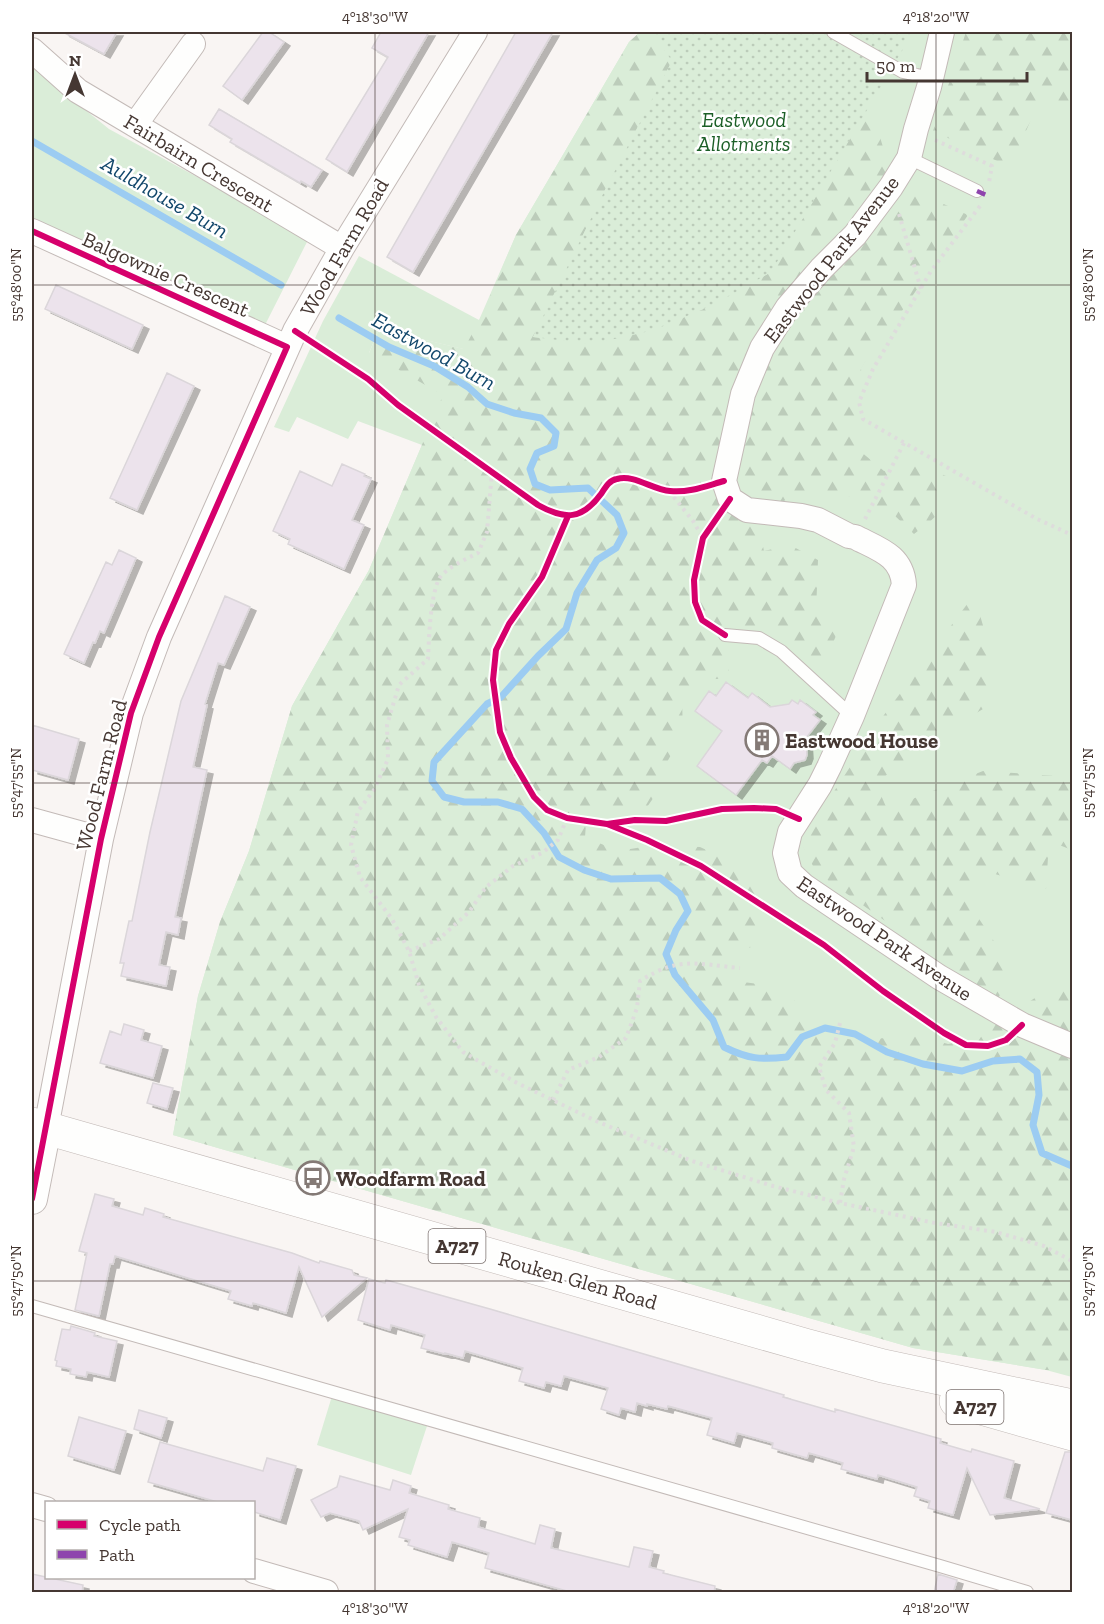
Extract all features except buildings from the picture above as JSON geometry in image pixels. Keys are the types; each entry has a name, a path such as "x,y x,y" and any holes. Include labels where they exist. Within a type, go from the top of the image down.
{"main road":[{"name":"Rouken Glen Road","path":"39,1126 883,1366 1072,1406"},
{"name":"Rouken Glen Road","path":"883,1366 938,1394 966,1405 1072,1434"},
{"path":"945,1378 1072,1388"}],"street":[{"name":"Wood Farm Road","path":"39,1126 101,839 131,713 141,683 287,347 342,248 475,32"},
{"name":"Eastwood Park Avenue","path":"942,32 909,158 891,187 855,235 788,307 762,348 743,394 724,481 730,499 747,510 809,518 855,537 893,558 903,575 904,585 852,716 820,785 790,832 785,853 790,873 804,886 939,977 1022,1024 1072,1046"},
{"path":"135,125 193,44"},
{"name":"Fairbairn Crescent","path":"32,50 78,91 342,248"},
{"name":"Balgownie Crescent","path":"32,231 287,347"},
{"path":"32,820 101,839"},
{"path":"32,1199 39,1126"},
{"path":"255,1571 326,1593"}],"lane":[{"path":"833,32 903,72 931,78"},
{"path":"909,158 980,196"},
{"path":"725,635 759,638 781,651 852,716"},
{"path":"32,1306 848,1539 1027,1593"}],"path":[{"path":"915,131 992,166 989,184"},
{"path":"891,187 921,289"},
{"path":"980,196 974,216 931,271 873,369 859,402 862,419 1037,519 1072,534"},
{"path":"855,537 904,443"},
{"path":"484,465 499,476"},
{"path":"492,471 487,532 478,553 461,561 440,578 431,617 428,659 399,685 387,725 388,759 374,790 358,811 351,845 360,877 392,919 409,951 419,986 436,1017 463,1053 596,1121 692,1161 773,1186 840,1203 936,1223 996,1232 1044,1246 1072,1261"},
{"path":"661,489 679,491"},
{"path":"669,491 693,521 703,538"},
{"path":"702,547 703,538 730,499"},
{"path":"557,814 577,819"},
{"path":"409,951 440,939 469,912 486,887 513,866 542,853 558,840 567,818"},
{"path":"553,1100 568,1070 599,1057 626,1038 637,1008 640,981 658,969 682,962 740,968"},
{"path":"840,1023 835,1043 819,1067 826,1090 849,1113 851,1124 854,1147 844,1179 840,1203"}],"green space":[{"path":"640,32 1072,32 1072,1377 1046,1370 913,1348 173,1135 198,996 220,922 249,851 292,706 369,570 422,445 358,421 348,439 297,417 289,432 274,427 323,321 359,256 479,320 516,235 629,42","holes":["379,329 463,350 369,353"]},
{"path":"640,32 652,32 672,61 605,190 533,337 592,344 654,330 715,304 771,272 870,105 883,147 900,154 886,178 968,215 861,368 862,387 854,403 859,419 860,451 884,471 916,463 946,476 943,504 940,510 914,534 893,514 860,499 825,492 788,499 756,514 764,551 790,545 818,560 816,613 838,631 826,659 803,656 776,630 746,630 726,651 730,678 702,680 682,699 683,734 667,762 659,790 647,807 587,810 585,837 618,851 655,845 700,847 728,860 755,889 760,924 754,946 723,957 728,980 766,985 797,1002 818,1033 853,1040 920,1036 948,1044 979,1039 995,1021 1020,1008 1051,987 1072,982 1072,1369 1046,1370 913,1348 173,1135 198,996 220,922 249,851 292,706 369,570 443,395 369,353 379,329 464,349 482,315 516,235 629,42"},
{"name":"Eastwood Allotments","path":"652,32 908,32 912,34 771,272 715,304 654,330 592,344 533,337 605,190 672,61"},
{"path":"966,32 1063,32 1072,35 1072,110 1054,98 1041,97 1010,167 933,131"},
{"path":"32,67 109,129 309,238 264,327 32,221"},
{"path":"974,595 992,656 983,709 921,746 876,784 887,809 983,771 1072,777 1072,850 1049,841 1046,889 978,869 963,895 1014,971 997,1000 816,872 801,842 884,715"},
{"path":"332,1396 427,1426 411,1475 317,1445"}],"waterway":[{"name":"Auldhouse Burn","path":"32,141 281,285"},
{"name":"Eastwood Burn","path":"339,318 389,347 434,366 468,387 487,404 514,413 541,418 556,433 554,446 537,453 530,469 535,484 550,490 588,488 617,515 624,533 616,548 597,560 577,593 566,629 501,697 487,704 434,762 432,781 444,797 464,802 498,802 522,809 544,833 559,857 584,870 611,879 660,878 680,894 688,911 676,930 666,954 675,975 713,1020 724,1047 755,1058 787,1057 802,1037 825,1028 855,1034 887,1052 923,1064 962,1071 993,1061 1020,1059 1037,1072 1039,1095 1033,1125 1042,1153 1072,1166"}],"marked path":[{"path":"977,191 986,195"}],"cycle path":[{"path":"32,231 287,347 159,637 131,713 101,839 32,1199"},
{"path":"295,331 368,379 398,405 548,510 565,515 580,513 594,503 609,483 623,478 637,480 664,490 677,491 697,489 724,481"},
{"path":"725,635 702,620 695,602 694,580 703,538 730,499"},
{"path":"568,516 542,577 509,624 496,650 493,680 500,732 511,758 534,797 547,810 567,818 607,824 701,866 824,945 883,991 944,1033 966,1045 988,1046 1006,1040 1022,1025"},
{"path":"607,824 635,820 666,821 722,809 754,808 776,809 799,819"}],"place":[{"name":"Eastwood House","path":"762,740"},
{"name":"Woodfarm Road","path":"313,1178"}]}
